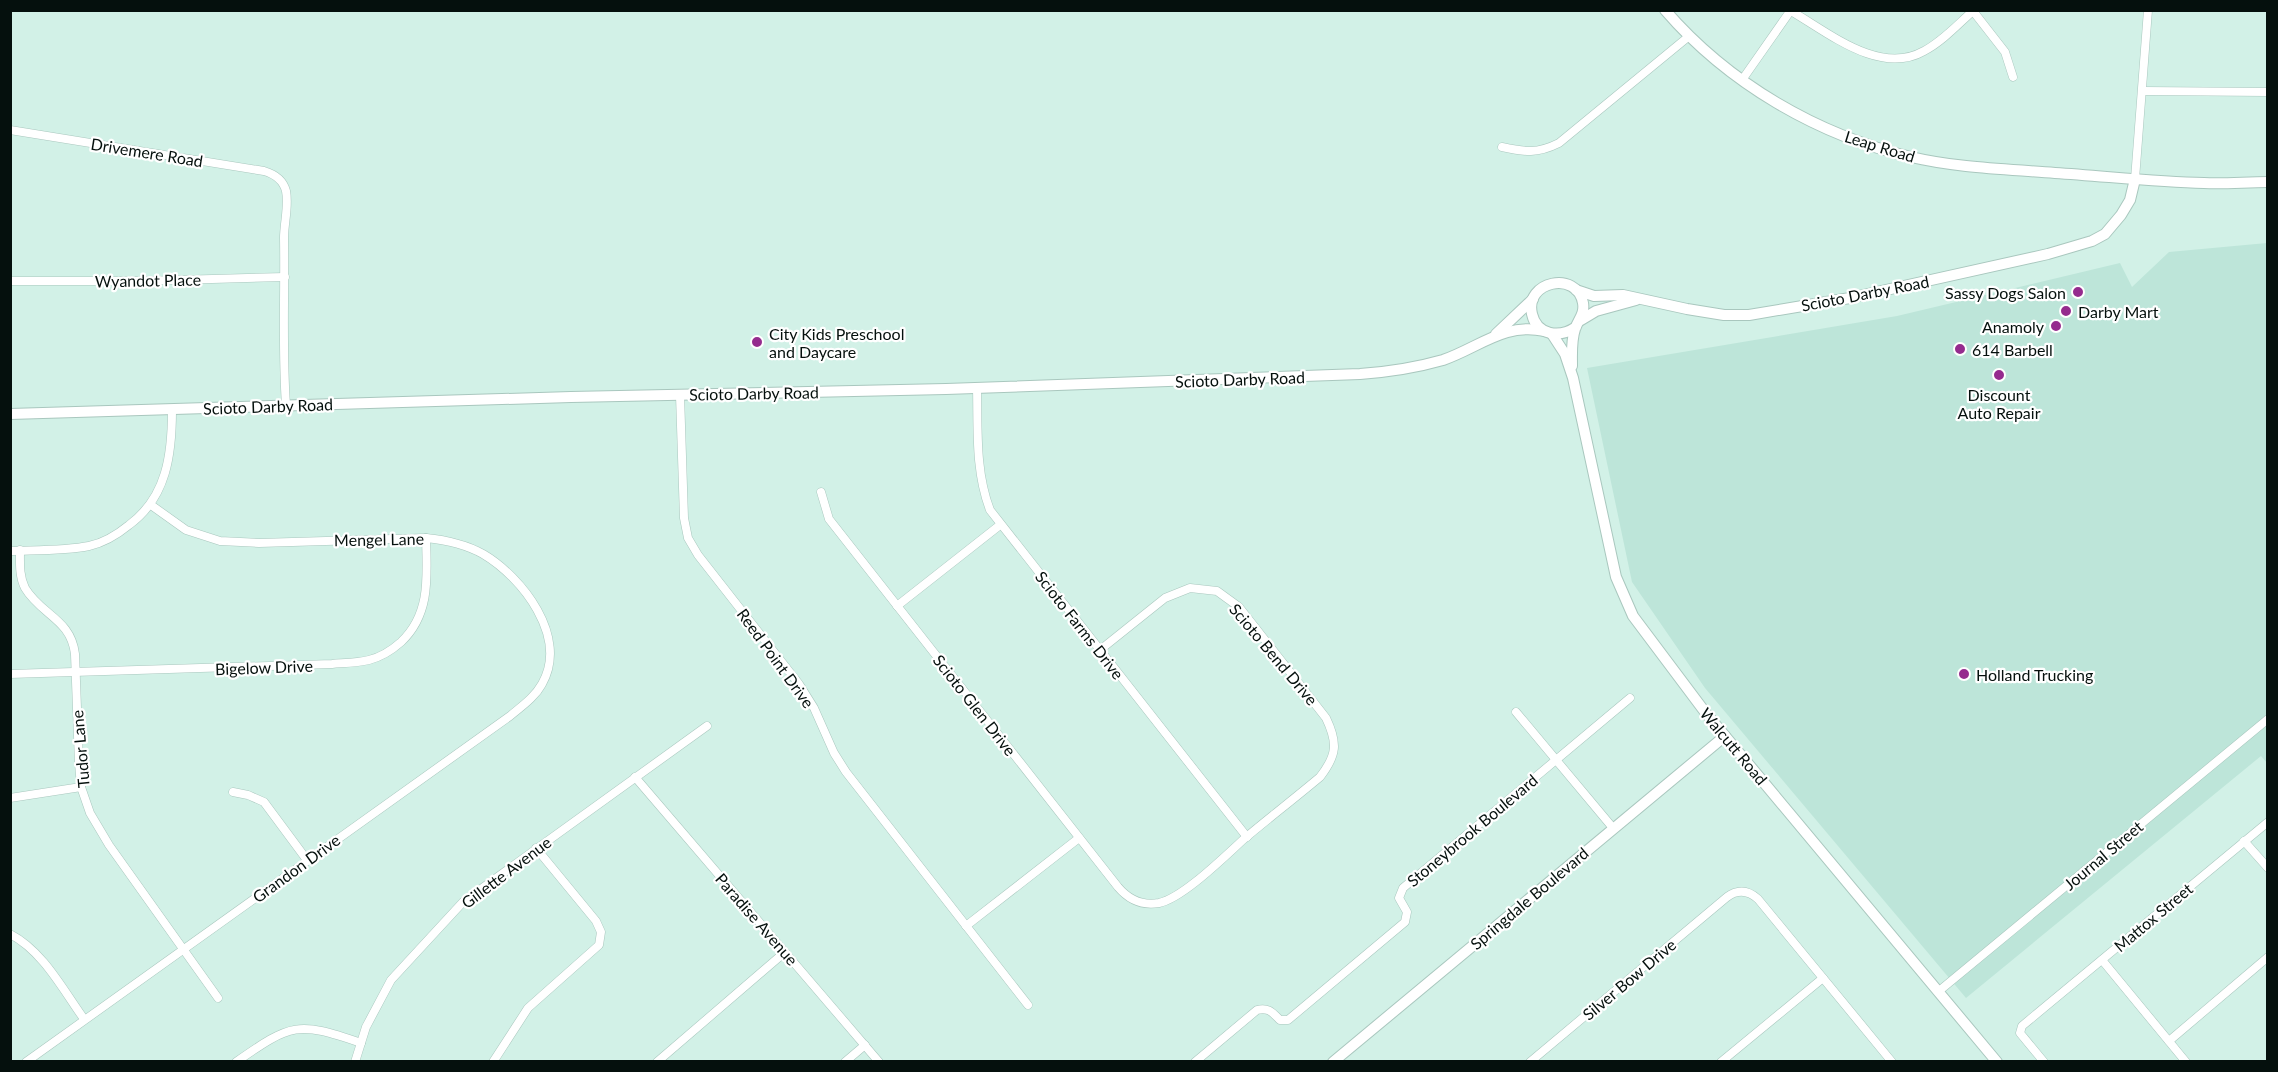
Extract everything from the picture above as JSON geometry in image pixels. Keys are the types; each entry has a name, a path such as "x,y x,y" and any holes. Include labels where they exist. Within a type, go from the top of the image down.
{"main road":[{"name":"Leap Road","path":"1665,10 1688,38 1742,80 1792,112 1820,126 1880,148 1911,157 2005,171 2135,179"},
{"path":"2135,179 2205,183 2268,182"},
{"name":"Scioto Darby Road","path":"1576,290 1594,296 1623,295 1715,314 1749,315 1850,298 2081,246 2104,234 2121,215 2130,200 2135,179"},
{"path":"1553,282 1561,282 1576,290 1583,304 1578,323 1569,332 1548,332 1532,317 1531,308 1537,291 1553,282"},
{"name":"Scioto Darby Road","path":"1491,338 1533,299"},
{"name":"Scioto Darby Road","path":"1578,323 1596,311 1640,299"},
{"name":"Walcutt Road","path":"1573,378 1572,352 1578,323"},
{"name":"Scioto Darby Road","path":"10,414 977,388 1390,372 1443,360 1514,330 1528,327 1548,332"},
{"name":"Walcutt Road","path":"1548,332 1565,354 1573,378 1614,569 1633,616 1725,736 1997,1062"},
{"name":"Springdale Boulevard","path":"1333,1062 1725,736"}],"street":[{"path":"2135,179 2148,10"},
{"path":"1742,80 1791,11 1868,55 1885,59 1908,58 1924,51 1974,11 2005,52 2013,77"},
{"path":"1502,147 1544,151 1559,143 1688,38"},
{"path":"2143,91 2268,92"},
{"name":"Drivemere Road","path":"10,130 273,173 281,180 286,190 285,277"},
{"path":"285,277 285,405"},
{"name":"Wyandot Place","path":"10,281 142,281 285,277"},
{"name":"Scioto Farms Drive","path":"977,388 979,470 990,510 1247,837"},
{"name":"Reed Point Drive","path":"680,395 684,518 688,538 698,555 799,684 814,708 834,753 846,772 1028,1005"},
{"path":"10,551 88,546 121,532 136,520 151,505 165,476 172,432 172,410"},
{"name":"Scioto Glen Drive","path":"821,492 829,519 1122,893 1130,899 1146,903 1170,899 1247,837"},
{"name":"Mengel Lane","path":"151,505 186,530 220,541 259,543 426,538 443,539 474,550 501,567 513,579 543,621 548,635 550,661"},
{"path":"897,606 1000,525"},
{"name":"Bigelow Drive","path":"10,674 332,664 368,660 383,655 406,637 422,614 427,583 426,538"},
{"name":"Tudor Lane","path":"20,550 20,571 26,590 66,628 72,637 75,654 81,787 97,827 218,998"},
{"name":"Scioto Bend Drive","path":"1100,650 1165,598 1190,588 1217,591 1239,607 1326,718 1333,733 1335,749 1320,777 1247,837"},
{"name":"Grandon Drive","path":"26,1062 526,703 543,683 550,661"},
{"name":"Stoneybrook Boulevard","path":"1195,1062 1257,1010 1263,1008 1270,1010 1280,1020 1288,1020 1405,922 1407,912 1399,898 1403,888 1630,698"},
{"path":"1516,712 1613,828"},
{"name":"Journal Street","path":"1939,991 2268,719"},
{"name":"Gillette Avenue","path":"355,1062 366,1027 391,980 463,903 707,726"},
{"name":"Paradise Avenue","path":"635,777 879,1062"},
{"path":"10,798 81,787"},
{"path":"233,792 264,802 307,860"},
{"name":"Mattox Street","path":"2044,1062 2020,1030 2022,1026 2268,822"},
{"path":"966,926 1079,838"},
{"path":"2244,841 2268,868"},
{"path":"493,1062 528,1008 599,945 601,932 596,921 536,848"},
{"name":"Silver Bow Drive","path":"1530,1062 1735,892 1752,893 1823,978"},
{"path":"10,934 21,939 35,952 84,1019"},
{"path":"657,1062 785,952"},
{"path":"2169,1041 2268,957"},
{"path":"2102,960 2186,1062"},
{"path":"1721,1062 1823,978 1892,1062"},
{"path":"236,1062 266,1041 296,1028 326,1031 361,1043"},
{"path":"845,1062 865,1045"}],"shaded area":[{"path":"2267,243 2267,763 2261,756 1966,998 1705,688 1632,582 1587,368 1897,316 2120,263 2132,287 2169,252"}],"place":[{"name":"Sassy Dogs Salon","path":"2078,292"},
{"name":"Darby Mart","path":"2066,311"},
{"name":"Anamoly","path":"2056,326"},
{"name":"City Kids Preschool and Daycare","path":"757,342"},
{"name":"614 Barbell","path":"1960,349"},
{"name":"Discount Auto Repair","path":"1999,375"},
{"name":"Holland Trucking","path":"1964,674"}]}
